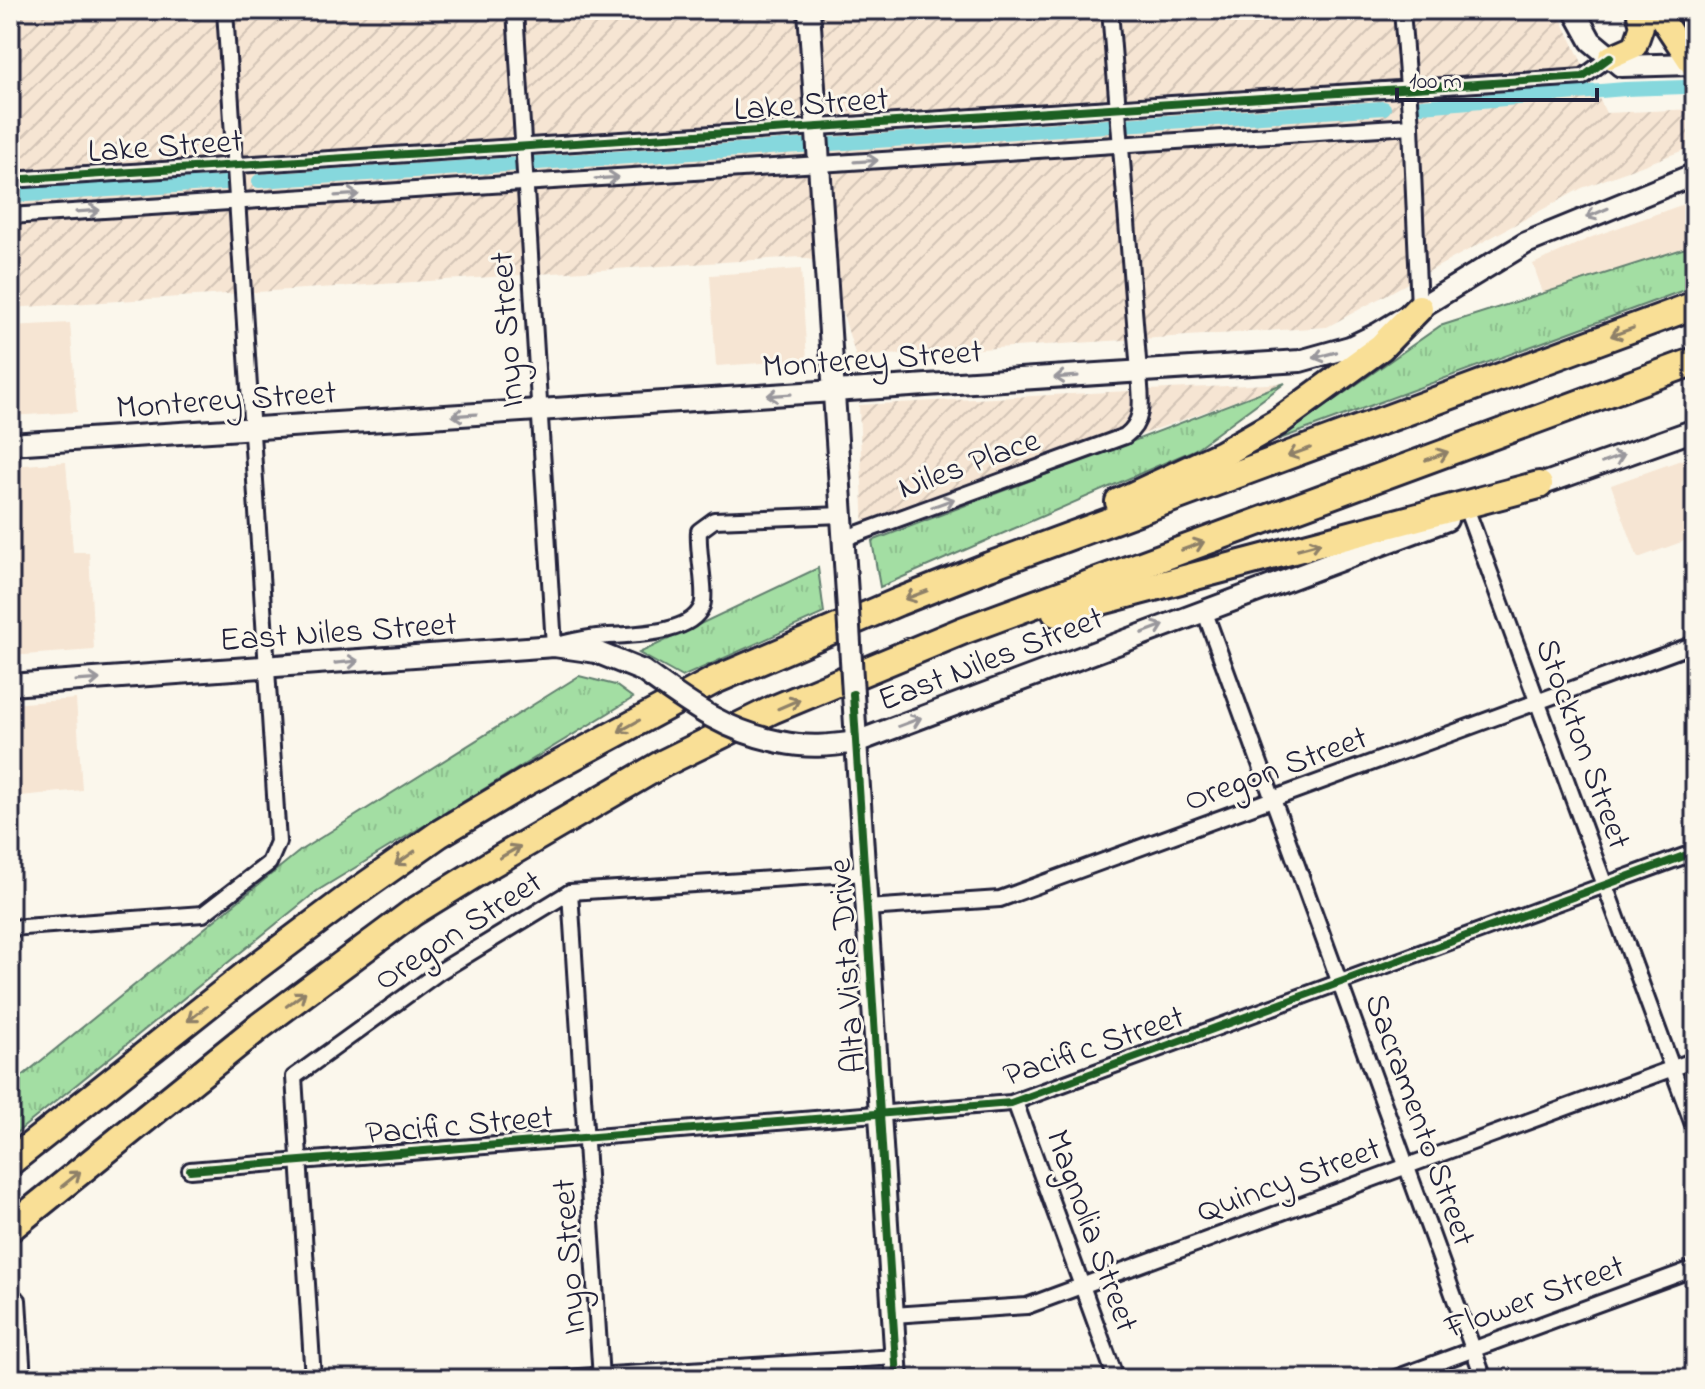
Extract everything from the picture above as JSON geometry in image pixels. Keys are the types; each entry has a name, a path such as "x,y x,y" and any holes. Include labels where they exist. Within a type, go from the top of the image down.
{"highway":[{"path":"10,1162 252,970 439,834 526,782 715,680 989,566 1695,305"},
{"path":"989,566 1222,454 1278,422 1381,347 1419,308"},
{"path":"10,1228 260,1026 400,922 662,764 772,710 962,631 1695,361"},
{"path":"962,631 991,630 1539,485"}],"main road":[{"name":"Alta Vista Drive","path":"809,10 897,1379"},
{"path":"1574,10 1591,41 1621,66 1693,67"},
{"path":"1610,57 1635,46 1642,26 1638,10"},
{"path":"1656,10 1693,67"},
{"path":"1687,10 1695,21"},
{"name":"Monterey Street","path":"10,444 1283,363 1326,355 1377,334 1526,243 1695,174"},
{"path":"1638,196 1695,185"},
{"name":"East Niles Street","path":"10,685 554,646 596,652 643,671 718,722 755,737 800,746 856,742 1539,485 1695,430"}],"street":[{"path":"10,928 203,914 269,863 278,842 225,10"},
{"name":"Inyo Street","path":"515,10 554,646"},
{"path":"1110,10 1139,372"},
{"path":"1402,10 1419,308"},
{"name":"Lake Street","path":"10,180 1118,111 1583,77 1610,57"},
{"name":"Lake Street","path":"10,216 1411,126"},
{"name":"Niles Place","path":"843,539 1125,436 1138,422 1141,412 1139,372"},
{"name":"Stockton Street","path":"1468,513 1695,1130"},
{"path":"554,646 597,637 652,633 688,620 697,613 703,603 699,531 714,520 842,515"},
{"name":"Sacramento Street","path":"1204,610 1484,1379"},
{"name":"Oregon Street","path":"867,908 1000,899 1695,644"},
{"name":"Pacific Street","path":"190,1170 1015,1102 1695,852"},
{"name":"Oregon Street","path":"299,1163 294,1077 439,972 570,892 865,873"},
{"name":"Inyo Street","path":"570,892 601,1377"},
{"name":"Quincy Street","path":"893,1315 1027,1306 1695,1060"},
{"name":"Magnolia Street","path":"1015,1102 1116,1379"},
{"path":"299,1163 313,1379"},
{"name":"Flower Street","path":"1393,1379 1695,1268"},
{"path":"18,1300 23,1379"},
{"path":"547,1379 896,1357"}],"shaded area":[{"path":"10,10 1557,10 1606,113 1695,109 1695,146 1582,188 1327,327 856,357 828,265 801,257 10,308"},
{"path":"1695,200 1695,245 1543,293 1533,264 1592,237"},
{"path":"801,269 807,360 716,366 710,275"},
{"path":"70,323 77,412 10,416 10,326"},
{"path":"1285,383 864,534 859,405"},
{"path":"1695,455 1695,537 1638,558 1611,485"},
{"path":"66,462 73,552 89,552 94,650 10,656 10,466"},
{"path":"76,699 82,790 10,797 10,704"}],"green space":[{"path":"1695,245 1695,286 1277,440 1440,326"},
{"path":"1285,383 1194,450 880,587 872,541"},
{"path":"818,568 824,613 682,677 639,653"},
{"path":"579,676 615,685 633,698 317,891 10,1138 10,1086 301,850"}],"waterway":[{"path":"1422,106 1685,87"},
{"path":"259,181 1384,108"},
{"path":"10,196 225,183"}],"cycle path":[{"path":"10,180 1583,77 1610,57"},
{"path":"853,694 897,1379"},
{"path":"190,1170 1011,1103 1695,852"}]}
